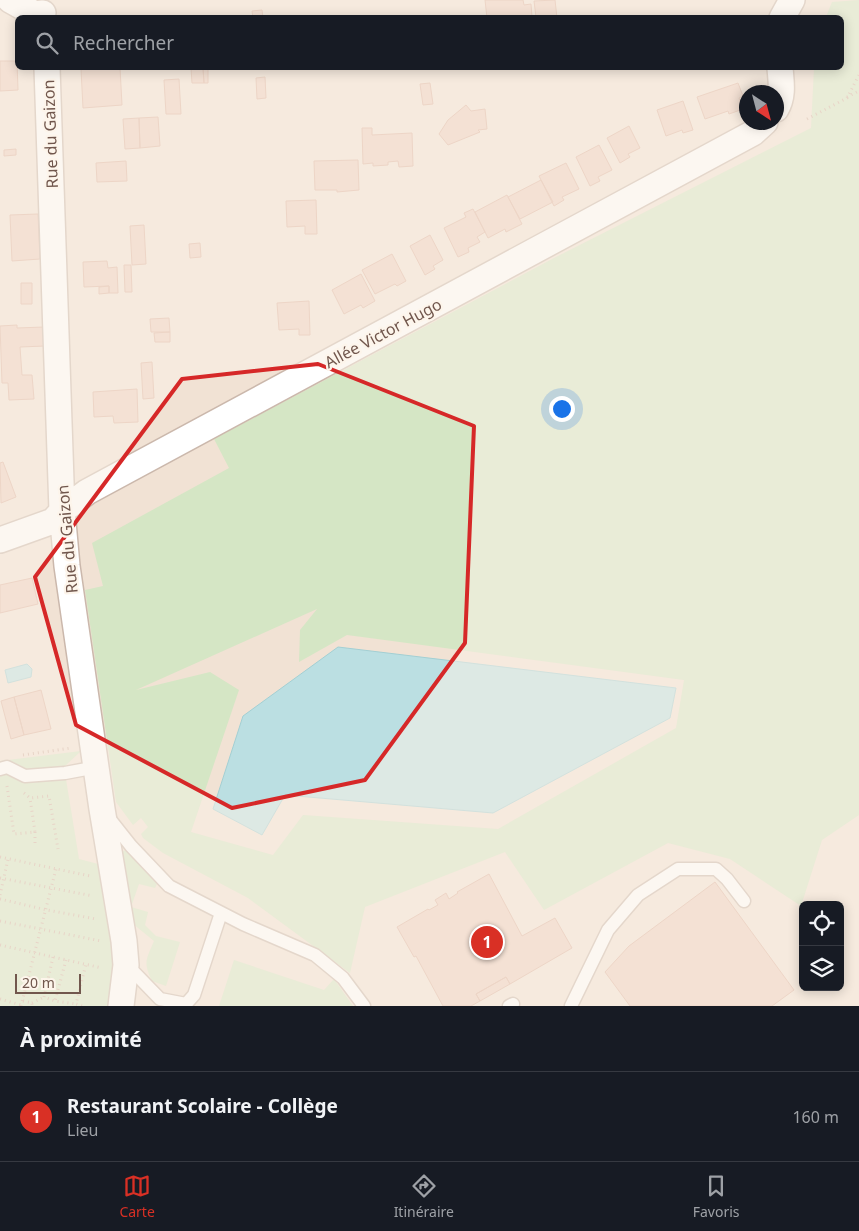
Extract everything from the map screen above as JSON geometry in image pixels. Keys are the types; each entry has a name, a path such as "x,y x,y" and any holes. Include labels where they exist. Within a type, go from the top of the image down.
{"street":[{"path":"10,0 35,14 48,10"},
{"path":"784,15 792,0"},
{"name":"Rue du Gaizon","path":"47,70 62,511 67,566 102,809 118,897 116,967 121,1006"},
{"path":"780,70 782,85"},
{"name":"Allée Victor Hugo","path":"0,540 53,520 87,492 756,130"}],"lane":[{"path":"0,769 7,767 25,776 65,773 97,767"},
{"path":"102,809 131,846 168,886 220,913 315,955 343,978 364,1006"},
{"path":"576,1003 608,930 638,895 678,869 716,869 727,879 744,901"},
{"path":"116,967 160,998 186,1004 194,995 220,913"}],"path":[{"path":"846,98 859,75"},
{"path":"807,119 859,91"},
{"path":"20,755 75,747"},
{"path":"14,785 7,780 14,834 35,832"},
{"path":"21,791 30,798 35,846"},
{"path":"30,798 49,796 58,849"},
{"path":"0,857 91,876 92,883"},
{"path":"0,895 2,879 8,859"},
{"path":"0,999 21,1006 56,869"},
{"path":"2,879 93,896"},
{"path":"92,890 94,904"},
{"path":"0,899 96,919"},
{"path":"95,912 97,926"},
{"path":"0,921 107,942"},
{"path":"98,934 99,941"},
{"path":"0,945 86,964 116,967"},
{"path":"23,1001 32,1005 44,997 53,957"},
{"path":"56,1001 66,960"},
{"path":"76,1004 86,964"},
{"path":"44,997 82,1006"}],"highlighted area":[{"path":"318,364 474,426 465,643 365,780 232,808 76,725 35,577 182,379"}],"shaded area":[{"path":"0,0 859,0 859,1006 0,1006"}],"green space":[{"path":"859,0 859,815 822,840 803,901 799,901 799,905 730,859 668,843 544,910 505,852 365,907 350,973 248,898 163,853 143,838 141,834 148,827 141,818 133,825 116,802 85,590 103,586 92,543 229,468 214,439 554,258 811,128 814,70 844,70 844,15 827,15 832,2","holes":["317,609 300,630 299,662 347,635 684,680 676,728 498,829 303,815 273,855 191,832 239,690 210,672 136,690"]},
{"path":"81,751 64,767 79,859 102,865 116,957 110,1006 0,1006 0,761"},
{"path":"128,848 157,884 155,888 139,884 131,907 148,912 145,925 156,936 180,942 166,986 152,981 147,969 147,957 154,941 132,923 121,853"},
{"path":"234,960 324,990 334,979 353,1006 219,1006"}],"water":[{"path":"338,647 676,688 670,718 493,813 285,795 262,835 213,809 243,716"},
{"path":"27,664 32,669 31,677 8,683 5,670"}],"building":[{"path":"485,0 523,0 524,5 531,4 532,15 487,15"},
{"path":"555,0 557,15 536,15 534,1"},
{"path":"262,10 263,15 253,15 252,11"},
{"path":"0,61 15,61 18,90 0,91"},
{"path":"81,70 120,70 122,105 83,108"},
{"path":"191,70 203,70 204,83 192,83"},
{"path":"203,70 208,70 208,83 204,83"},
{"path":"265,77 266,98 257,99 256,78"},
{"path":"179,79 181,114 166,114 164,80"},
{"path":"430,83 433,104 423,105 420,84"},
{"path":"738,83 739,110 729,114 728,111 705,119 697,97"},
{"path":"683,101 693,130 683,133 682,130 666,136 657,110"},
{"path":"466,105 471,111 485,109 487,129 478,130 480,132 448,145 439,134 448,120"},
{"path":"158,117 160,146 140,148 139,118"},
{"path":"139,118 140,148 125,149 123,119"},
{"path":"629,126 640,148 628,154 630,157 620,163 607,138"},
{"path":"362,128 372,128 372,135 412,133 413,166 399,167 398,161 388,162 388,165 373,166 373,163 363,164"},
{"path":"599,145 612,170 598,177 600,181 590,186 576,157"},
{"path":"16,149 16,155 4,156 4,150"},
{"path":"358,160 359,190 337,192 337,190 315,190 314,161"},
{"path":"126,161 127,181 97,182 96,163"},
{"path":"566,163 579,189 562,197 564,200 554,206 539,176"},
{"path":"541,180 553,202 520,219 508,197"},
{"path":"507,195 522,224 506,232 505,229 488,238 475,212"},
{"path":"316,200 317,234 305,234 305,226 287,227 286,201"},
{"path":"473,209 485,232 477,237 480,242 468,248 469,252 458,257 444,228 466,217 464,213"},
{"path":"38,214 40,259 12,261 10,215"},
{"path":"144,225 146,264 132,265 130,226"},
{"path":"430,235 443,260 433,266 435,269 425,275 410,246"},
{"path":"200,243 201,257 190,258 189,244"},
{"path":"392,254 406,281 375,294 362,270"},
{"path":"107,261 108,268 117,267 118,293 109,293 109,286 84,287 83,262"},
{"path":"124,265 131,265 132,292 125,292"},
{"path":"361,274 375,301 363,308 361,305 344,314 332,290"},
{"path":"21,283 32,283 32,304 21,304"},
{"path":"109,286 109,293 99,294 99,287"},
{"path":"309,301 310,335 299,335 299,329 279,330 277,303"},
{"path":"169,318 170,332 151,332 150,319"},
{"path":"17,325 17,328 44,327 45,346 20,347 22,375 32,375 34,399 9,400 8,383 2,383 0,326"},
{"path":"170,332 170,342 155,342 154,333"},
{"path":"152,362 154,398 143,399 141,363"},
{"path":"137,389 138,422 114,423 113,416 94,417 93,392"},
{"path":"3,462 16,497 1,503 0,463"},
{"path":"32,578 38,604 0,613 0,585"},
{"path":"41,690 51,729 24,735 14,697"},
{"path":"14,697 24,735 11,739 1,701"},
{"path":"489,874 522,936 555,918 572,948 510,984 506,977 476,994 480,1001 471,1006 443,1006 416,956 414,957 397,927 438,905 435,900 446,893 449,899 457,892"},
{"path":"715,882 794,990 772,1006 630,1006 605,972 629,946"},
{"path":"506,977 510,984 480,1001 476,994"}],"place":[{"name":"Restaurant Scolaire - Collège","path":"487,942"}]}
